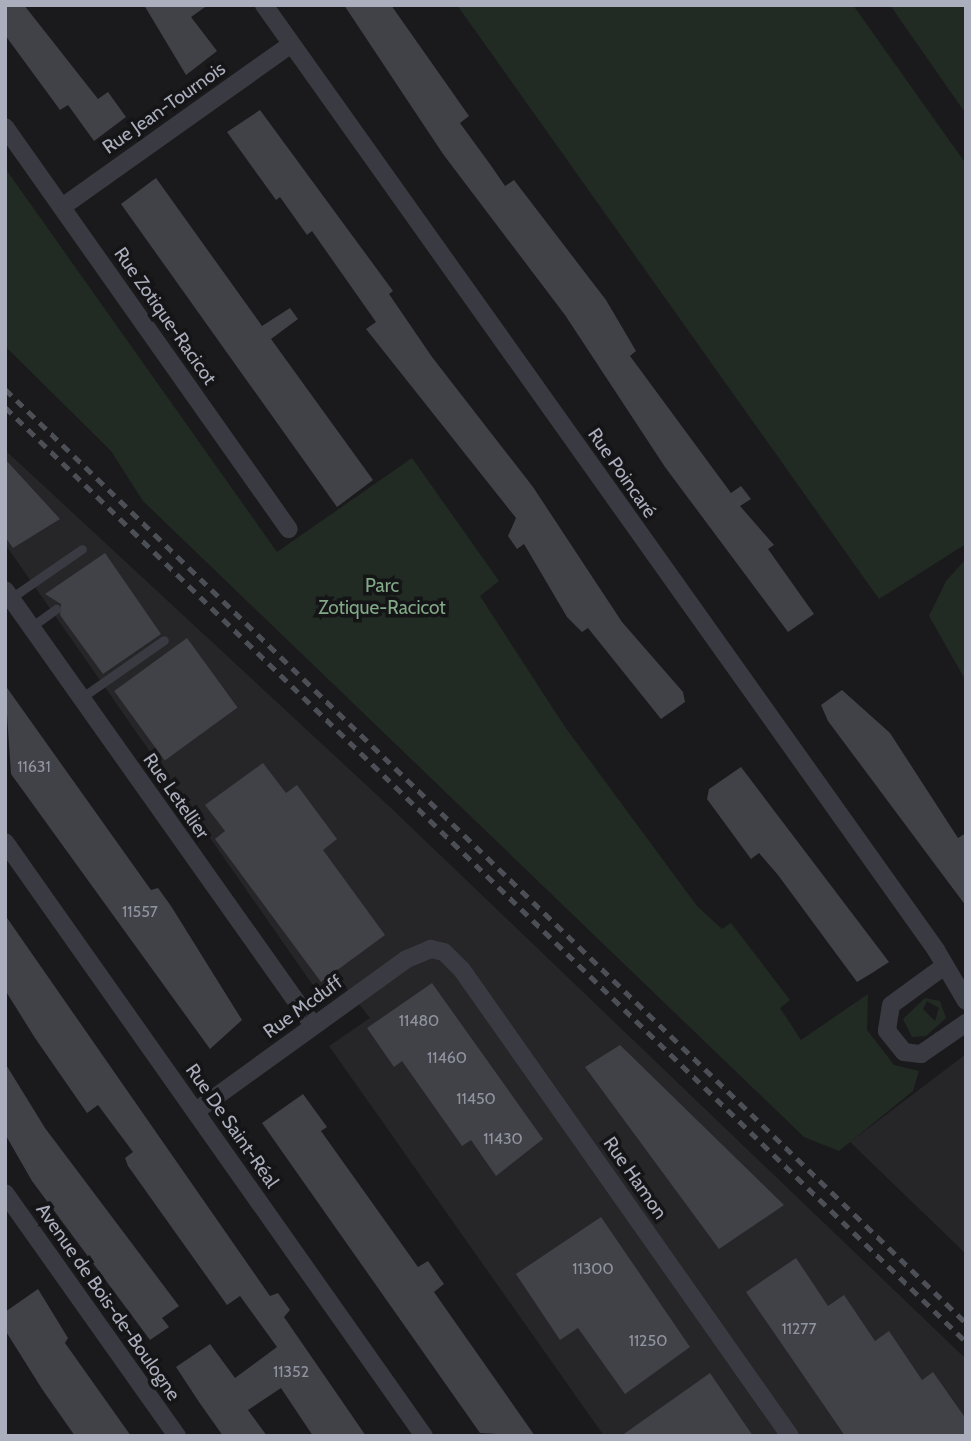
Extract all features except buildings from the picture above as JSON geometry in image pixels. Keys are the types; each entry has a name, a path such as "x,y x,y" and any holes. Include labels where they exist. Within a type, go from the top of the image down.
{"street":[{"name":"Rue Poincaré","path":"264,5 966,1001"},
{"name":"Rue Jean-Tournois","path":"62,208 291,44"},
{"name":"Rue Zotique-Racicot","path":"5,127 289,530"},
{"name":"Rue Letellier","path":"8,594 313,1025"},
{"name":"Rue De Saint-Réal","path":"5,842 424,1436"},
{"name":"Rue Mcduff","path":"196,1111 407,959 439,950"},
{"name":"Rue Hamon","path":"439,950 462,970 790,1436"},
{"path":"943,967 891,1005 887,1031 904,1052 921,1055 966,1024"},
{"name":"Avenue de Bois-de-Boulogne","path":"5,1193 177,1436"}],"lane":[{"path":"8,594 82,549"},
{"path":"31,626 56,609"},
{"path":"81,698 164,640"}],"shaded area":[{"path":"5,450 391,808 966,1359 966,1436 604,1436 329,1046 370,1018 339,979 323,989 312,984 5,544"},
{"path":"966,1054 966,1254 850,1142"}],"green space":[{"path":"457,5 853,5 966,164 966,544 879,599"},
{"path":"890,5 966,5 966,114"},
{"name":"Parc Zotique-Racicot","path":"5,168 277,552 412,458 499,581 480,596 565,727 697,906 722,929 731,923 790,1000 780,1008 801,1040 868,994 867,1030 894,1065 919,1071 913,1091 839,1151 804,1137 143,501 111,451 5,346"},
{"path":"966,559 966,681 929,616 946,581"},
{"path":"925,998 940,1001 946,1018 926,1036 912,1037 903,1019","holes":["927,1001 939,1008 935,1021 923,1009"]}],"railway":[{"path":"5,389 966,1323"},
{"path":"5,407 966,1342"}]}
